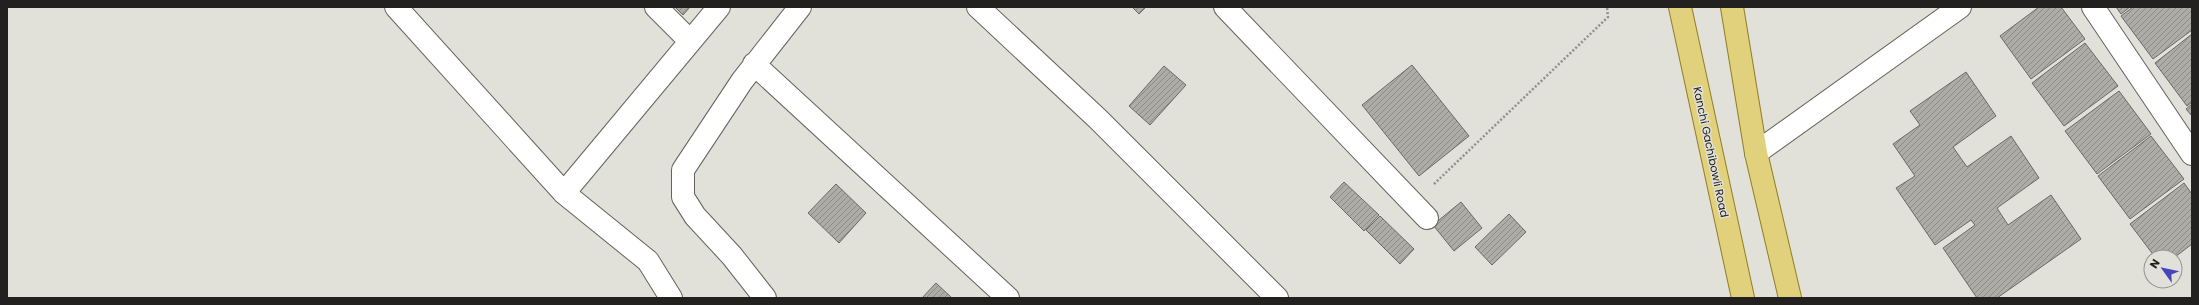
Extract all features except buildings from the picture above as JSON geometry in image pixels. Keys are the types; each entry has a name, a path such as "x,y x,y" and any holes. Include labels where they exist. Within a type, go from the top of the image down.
{"main road":[{"name":"Kanchi Gachibowli Road","path":"1680,7 1743,298"},
{"path":"1732,7 1756,153 1790,298"}],"street":[{"path":"396,7 564,194 648,261 671,298"},
{"path":"656,7 690,41"},
{"path":"564,194 719,7"},
{"path":"765,298 732,256 696,216 683,197 684,170 754,64 800,7"},
{"path":"978,7 1098,119 1277,298"},
{"path":"1225,7 1420,211"},
{"path":"1756,153 1960,7"},
{"path":"2093,7 2192,154"},
{"path":"754,64 1008,298"}],"path":[{"path":"1420,211 1608,17 1607,7"}]}
